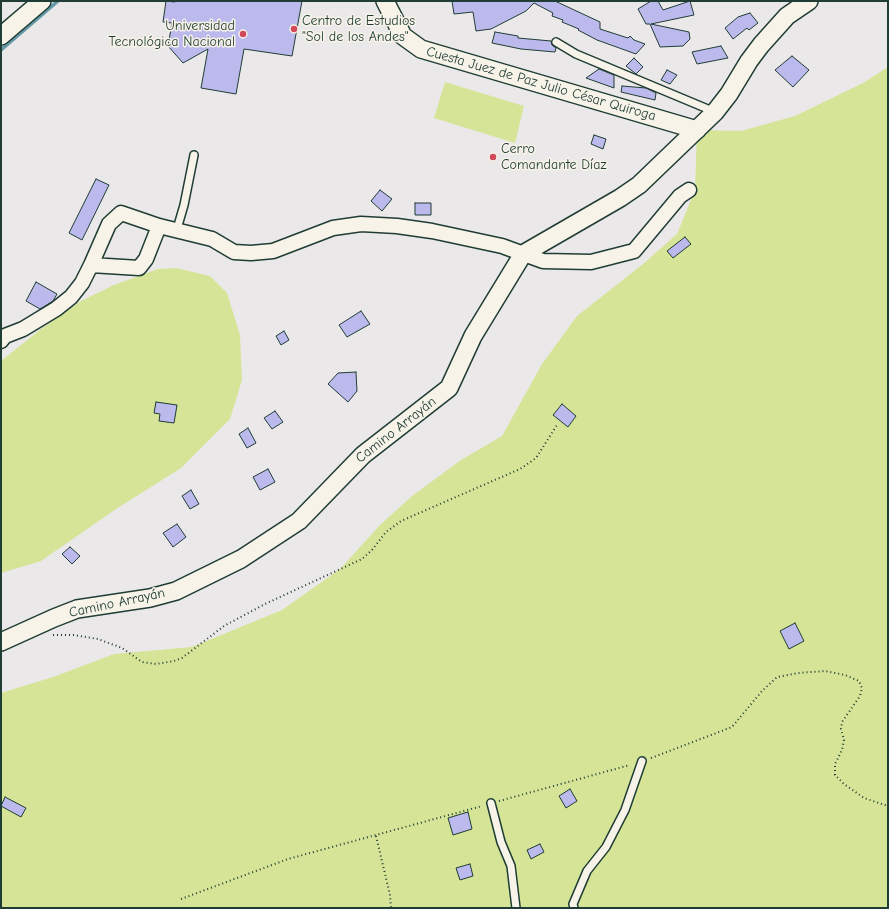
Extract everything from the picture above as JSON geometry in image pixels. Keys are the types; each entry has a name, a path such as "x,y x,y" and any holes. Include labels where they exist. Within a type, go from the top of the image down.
{"street":[{"path":"1,36 42,1"},
{"name":"Cuesta Juez de Paz Julio César Quiroga","path":"385,1 403,36 421,49 696,130"},
{"name":"Camino Arrayán","path":"1,642 77,609 150,598 176,591 241,559 299,521 362,455 387,434 431,403 449,388 473,336 523,254 632,189 715,112 729,94 749,61 761,45 788,16 809,1"},
{"path":"1,341 5,336 24,328 56,309 71,297 82,283 109,224 122,213 159,226 177,229 212,239 234,252 251,253 273,251 333,228 361,224 397,226 432,231 502,246 543,261 591,262 634,251 680,196 689,190"},
{"path":"91,265 139,268 146,259 159,226"}],"lane":[{"path":"556,42 576,54 715,112"},
{"path":"177,229 184,204 194,155"},
{"path":"574,908 573,904 587,870 606,847 625,810 642,761"},
{"path":"491,803 501,842 511,866 516,908"}],"path":[{"path":"46,635 74,634 98,639 122,648 142,662 156,664 182,658 224,626 265,604 362,559 372,550 386,532 402,521 520,469 536,458 557,424"},
{"path":"181,899 288,860 642,761 732,727 762,691 777,677 798,673 825,671 859,681 862,688 860,696 842,722 841,729 844,740 842,750 835,764 835,775 844,784 864,798 888,806"},
{"path":"376,836 390,895 391,908"}],"green space":[{"path":"888,67 888,908 1,908 1,693 56,676 114,654 192,647 282,610 340,569 380,525 412,496 461,460 502,436 542,364 577,316 643,264 677,234 695,190 697,130 741,131 795,116 863,83"},
{"path":"445,82 524,106 515,143 434,118"},
{"path":"176,268 210,276 227,293 240,335 242,380 230,419 181,468 116,509 41,561 1,573 1,361 41,329 81,301 114,285 158,269"}],"building":[{"path":"166,1 302,1 292,56 244,49 236,94 201,88 208,49 183,63 168,46 172,23 163,22"},
{"path":"452,1 555,1 600,22 600,29 628,38 630,36 634,40 645,44 636,54 597,40 578,30 579,29 562,22 563,20 552,16 553,13 534,3 526,11 491,29 476,31 473,12 454,14"},
{"path":"651,1 658,1 663,10 690,1 694,15 651,24 689,32 690,39 683,46 660,47 650,24 646,24 638,9"},
{"path":"750,13 758,23 749,30 747,28 733,39 725,28 738,17"},
{"path":"495,32 518,36 518,38 551,41 552,45 556,48 555,52 521,49 492,43"},
{"path":"721,46 728,58 697,64 692,52"},
{"path":"792,56 809,70 793,87 775,70"},
{"path":"634,58 643,67 636,74 626,66"},
{"path":"599,69 614,75 614,88 586,78"},
{"path":"667,70 677,75 670,84 661,80"},
{"path":"622,86 646,88 656,93 655,100 621,92"},
{"path":"594,135 606,139 603,149 591,144"},
{"path":"96,179 109,185 82,240 69,233"},
{"path":"380,190 392,199 382,211 371,201"},
{"path":"415,203 431,203 431,215 415,215"},
{"path":"685,237 691,244 673,258 667,251"},
{"path":"36,282 57,294 53,301 40,309 26,301"},
{"path":"361,311 370,324 347,337 339,325"},
{"path":"284,331 289,340 281,345 276,336"},
{"path":"356,372 357,391 348,402 328,384 338,373"},
{"path":"156,402 177,405 174,423 159,421 160,414 154,413"},
{"path":"562,404 576,416 568,427 553,415"},
{"path":"275,411 283,422 272,429 264,418"},
{"path":"248,428 256,443 247,448 239,434"},
{"path":"268,469 275,482 260,490 253,477"},
{"path":"191,490 199,504 190,509 182,496"},
{"path":"177,524 186,537 173,547 163,533"},
{"path":"70,547 80,556 72,564 62,554"},
{"path":"795,623 804,641 789,649 780,631"},
{"path":"570,789 577,801 566,808 559,796"},
{"path":"5,797 26,808 21,817 1,806"},
{"path":"468,812 472,829 453,835 448,818"},
{"path":"540,844 544,852 531,859 527,850"},
{"path":"470,864 473,876 460,880 456,868"}],"waterway":[{"path":"1,50 58,1"}],"place":[{"name":"Centro de Estudios \"Sol de los Andes\"","path":"294,29"},
{"name":"Universidad Tecnológica Nacional","path":"243,34"},
{"name":"Cerro Comandante Díaz","path":"493,157"}]}
